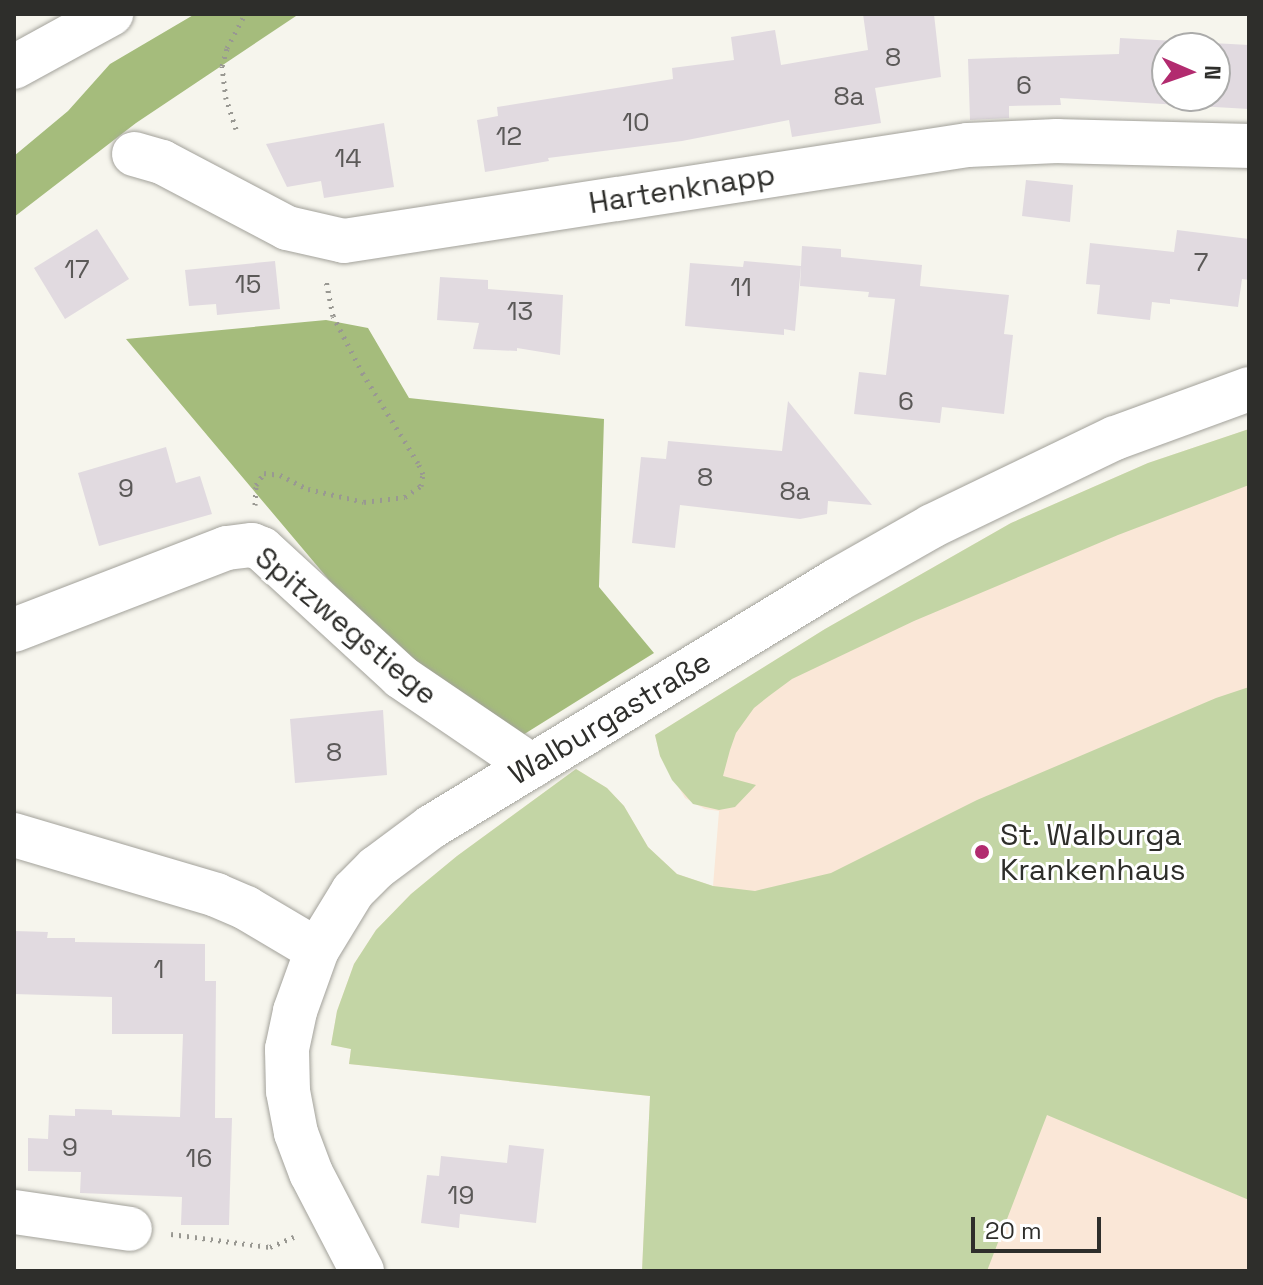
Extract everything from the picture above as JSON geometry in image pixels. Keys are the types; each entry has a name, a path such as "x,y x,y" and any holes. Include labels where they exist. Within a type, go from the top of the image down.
{"street":[{"path":"14,67 111,14"},
{"name":"Hartenknapp","path":"134,154 162,162 287,228 317,237 365,241 968,145 1057,141 1249,146"},
{"name":"Walburgastraße","path":"362,1271 311,1173 296,1133 288,1091 287,1049 295,1011 317,950 353,891 376,868 431,827 837,580 932,526 1115,438 1249,389"},
{"name":"Spitzwegstiege","path":"14,630 227,548 252,545 262,549 401,677 532,766"},
{"path":"14,835 216,895 317,950"},
{"path":"14,1212 130,1229"}],"path":[{"path":"236,129 226,99 222,66 227,48 245,14"},
{"path":"252,545 256,485 264,473 280,475 308,489 364,502 405,497 421,486 423,474 418,463 363,374 333,316 317,237"},
{"path":"130,1229 270,1247"}],"shaded area":[{"name":"St. Walburga Krankenhaus","path":"1249,429 1249,1271 642,1271 650,1096 349,1064 351,1049 331,1045 337,1011 354,964 376,930 411,894 457,856 576,769 607,788 624,806 648,847 677,874 713,886 719,811 705,809 685,798 660,756 655,735 825,629 1011,523 1148,463"}],"green space":[{"path":"195,14 299,14 136,123 14,217 14,156 68,111 110,64"},
{"path":"326,320 368,328 409,398 604,419 599,587 654,653 518,738 383,644 126,339"},
{"path":"1249,429 1249,485 1118,535 914,621 792,679 754,708 736,733 723,776 756,785 735,807 719,810 693,804 672,780 660,756 655,735 825,629 1011,523 1148,463"},
{"name":"St. Walburga Krankenhaus","path":"1249,687 1249,1200 1047,1115 987,1271 642,1271 650,1096 349,1064 351,1049 331,1045 337,1011 354,964 376,930 411,894 457,856 576,769 607,788 624,806 648,847 677,874 713,886 755,891 831,873 977,800 1216,698"}],"building":[{"path":"863,14 934,14 941,77 875,88 881,123 792,137 789,120 682,141 548,158 549,161 485,172 477,120 498,116 497,107 673,79 672,68 734,60 731,37 775,30 781,65 868,50"},
{"path":"1120,38 1151,40 1151,103 1060,98 1061,105 1009,106 1009,118 970,120 968,59 1119,54"},
{"path":"1231,44 1249,45 1249,109 1231,108"},
{"path":"384,123 394,187 324,198 321,181 287,187 266,144"},
{"path":"1026,180 1073,185 1070,222 1022,216"},
{"path":"97,229 129,279 65,319 34,268"},
{"path":"1177,230 1249,239 1249,280 1242,279 1238,307 1170,299 1170,304 1152,302 1150,320 1097,314 1100,285 1086,284 1090,243 1174,252"},
{"path":"802,246 841,249 841,257 922,265 920,286 1009,295 1004,334 1013,335 1004,414 942,407 940,423 854,414 859,372 886,375 895,299 868,297 869,292 800,286"},
{"path":"275,261 280,309 217,315 216,304 189,306 185,270"},
{"path":"744,261 801,266 795,331 784,329 784,335 685,326 690,263 743,267"},
{"path":"440,277 488,280 488,289 563,295 560,355 517,348 517,351 473,349 479,323 437,320"},
{"path":"788,401 872,505 828,501 827,514 800,519 680,505 675,548 632,543 641,457 666,459 668,441 782,451"},
{"path":"166,447 176,483 200,476 212,514 99,546 78,473"},
{"path":"383,710 387,775 295,783 290,719"},
{"path":"14,931 48,932 47,938 75,938 75,942 205,944 205,981 216,981 215,1118 232,1118 229,1225 181,1225 182,1197 80,1193 81,1172 28,1171 28,1138 48,1139 49,1115 75,1116 75,1109 112,1110 112,1115 180,1117 183,1034 112,1034 112,997 14,994"},
{"path":"509,1145 544,1149 536,1223 460,1214 459,1228 421,1223 427,1175 439,1176 441,1156 507,1163"}],"place":[{"name":"St. Walburga Krankenhaus","path":"982,852"}]}
